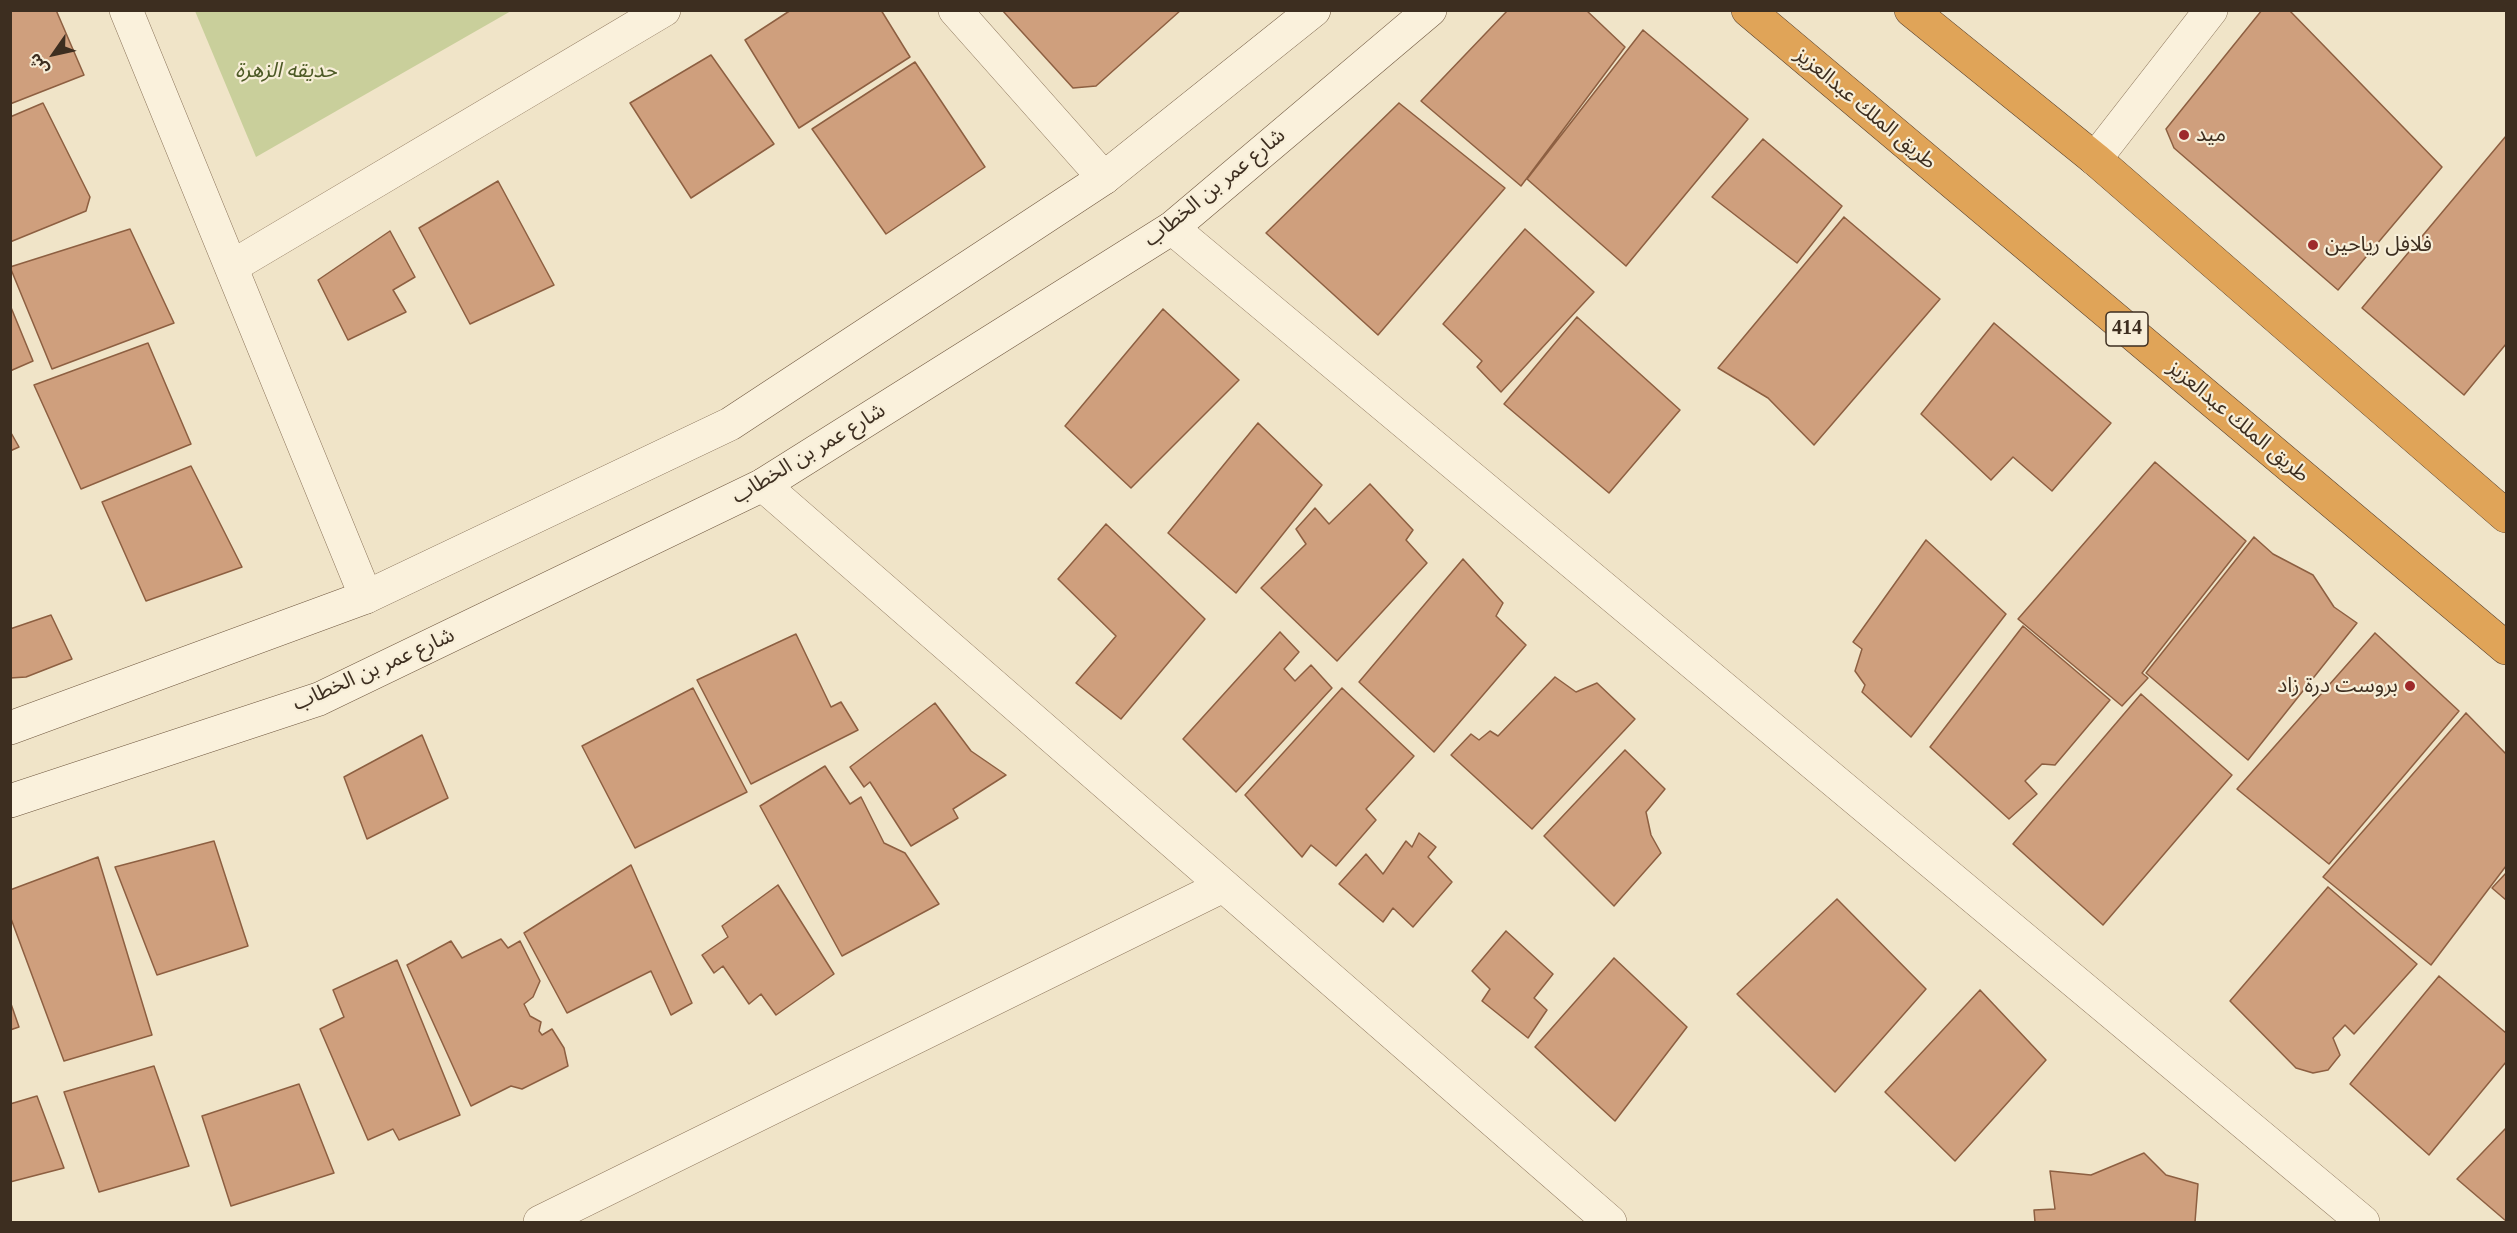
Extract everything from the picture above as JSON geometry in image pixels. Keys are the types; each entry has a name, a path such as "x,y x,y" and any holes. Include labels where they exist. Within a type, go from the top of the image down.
{"highway":[{"name":"طريق الملك عبدالعزيز","path":"1748,10 2506,648"},
{"path":"1911,10 2095,159 2506,516"}],"street":[{"path":"126,10 366,597"},
{"path":"231,267 664,10"},
{"path":"955,10 1104,178"},
{"path":"10,728 366,597 730,424 1104,178 1314,10"},
{"name":"شارع عمر بن الخطاب","path":"10,801 319,699 763,485 1172,228 1430,10"},
{"path":"2095,159 2211,10"},
{"path":"1172,228 2362,1222"},
{"path":"763,485 1610,1222"},
{"path":"540,1222 1223,886"}],"green space":[{"name":"حديقه الزهرة","path":"195,11 511,11 256,157"}],"building":[{"path":"10,10 56,10 84,75 10,104"},
{"path":"791,10 881,10 910,57 799,128 745,40"},
{"path":"1002,10 1181,10 1096,86 1073,88"},
{"path":"1508,10 1586,10 1625,47 1521,186 1421,101"},
{"path":"2262,10 2289,10 2442,167 2338,290 2174,148 2166,129"},
{"path":"1643,30 1748,119 1626,266 1527,179"},
{"path":"711,55 774,144 691,198 630,103"},
{"path":"915,62 985,167 886,234 812,129"},
{"path":"43,103 90,197 86,211 10,242 10,117"},
{"path":"1399,103 1505,188 1378,335 1266,233"},
{"path":"2506,136 2506,344 2464,395 2362,308"},
{"path":"1763,139 1842,206 1797,263 1712,197"},
{"path":"498,181 554,285 470,324 419,228"},
{"path":"1844,217 1940,299 1814,445 1768,398 1718,368"},
{"path":"130,229 174,323 52,369 10,267"},
{"path":"1525,229 1594,292 1501,392 1477,367 1482,361 1443,324"},
{"path":"390,231 415,277 393,290 406,312 348,340 318,280"},
{"path":"10,305 33,361 10,371"},
{"path":"1163,309 1239,380 1131,488 1065,426"},
{"path":"1577,317 1680,410 1609,493 1504,404"},
{"path":"1994,323 2111,423 2052,491 2013,457 1991,480 1921,414"},
{"path":"148,343 191,444 81,489 34,385"},
{"path":"1258,423 1322,485 1236,593 1168,533"},
{"path":"10,431 19,447 10,451"},
{"path":"2155,462 2246,541 2142,673 2148,678 2122,706 2018,619"},
{"path":"191,466 242,567 146,601 102,502"},
{"path":"1370,484 1413,530 1406,540 1427,563 1337,661 1261,588 1306,544 1296,529 1315,508 1329,524"},
{"path":"1106,524 1205,619 1121,719 1076,683 1116,636 1058,579"},
{"path":"2254,537 2273,554 2313,575 2334,607 2357,623 2248,760 2146,673"},
{"path":"1926,540 2006,614 1911,737 1862,692 1865,685 1855,671 1862,649 1853,642"},
{"path":"1463,559 1503,603 1496,616 1526,645 1434,752 1359,682"},
{"path":"51,615 72,659 26,677 10,678 10,629"},
{"path":"2023,626 2110,700 2055,765 2042,764 2025,781 2037,794 2009,819 1930,747"},
{"path":"1280,632 1299,652 1284,669 1295,681 1311,665 1332,688 1236,792 1183,739"},
{"path":"2375,633 2459,711 2329,864 2237,789"},
{"path":"796,634 831,707 841,702 858,730 751,784 697,680"},
{"path":"1555,677 1576,692 1597,683 1635,719 1532,829 1451,755 1471,734 1479,740 1490,731 1498,736"},
{"path":"693,688 747,792 635,848 582,746"},
{"path":"1342,688 1414,756 1366,809 1376,820 1336,866 1311,845 1302,857 1245,795"},
{"path":"2141,694 2232,775 2103,925 2013,844"},
{"path":"935,703 971,751 1006,775 953,809 958,818 911,846 870,782 864,787 850,767"},
{"path":"2466,713 2506,754 2506,866 2431,965 2323,877"},
{"path":"422,735 448,798 367,839 344,777"},
{"path":"1625,750 1665,789 1646,812 1651,835 1661,853 1614,906 1544,836"},
{"path":"825,766 850,804 861,797 884,843 905,853 939,904 842,956 760,806"},
{"path":"1419,833 1436,847 1428,857 1452,882 1413,927 1393,908 1383,922 1339,884 1366,854 1383,874 1406,841 1412,847"},
{"path":"214,841 248,946 157,975 115,867"},
{"path":"98,857 152,1035 64,1061 10,916 10,890"},
{"path":"631,865 692,1003 671,1015 651,971 567,1013 524,933"},
{"path":"2506,873 2506,900 2492,888"},
{"path":"778,885 834,974 776,1015 761,994 749,1004 723,966 714,973 702,955 728,937 722,926"},
{"path":"2328,887 2417,964 2354,1034 2345,1025 2333,1038 2340,1055 2328,1070 2313,1073 2296,1068 2230,1001"},
{"path":"1837,899 1926,989 1835,1092 1737,994"},
{"path":"1506,931 1553,974 1534,998 1547,1010 1528,1038 1482,1001 1490,989 1472,971"},
{"path":"501,939 508,948 520,941 540,981 533,997 524,1004 530,1016 541,1022 539,1031 542,1035 552,1029 564,1048 568,1066 522,1089 511,1086 471,1106 407,965 451,941 462,958"},
{"path":"1614,958 1687,1027 1615,1121 1535,1047"},
{"path":"397,960 460,1115 399,1140 393,1129 368,1140 320,1029 344,1017 333,990"},
{"path":"2439,976 2506,1033 2506,1062 2429,1155 2350,1084"},
{"path":"1980,990 2046,1060 1955,1161 1885,1092"},
{"path":"10,1001 19,1027 10,1030"},
{"path":"154,1066 189,1166 99,1192 64,1092"},
{"path":"299,1084 334,1173 231,1206 202,1116"},
{"path":"37,1096 64,1168 10,1182 10,1104"},
{"path":"2506,1128 2506,1221 2457,1179"},
{"path":"2144,1153 2166,1175 2198,1184 2195,1222 2035,1222 2034,1210 2055,1209 2050,1171 2091,1175"}],"place":[{"name":"ميد","path":"2184,135"},
{"name":"فلافل رياحين","path":"2313,245"},
{"name":"بروست درة زاد","path":"2410,686"}]}
